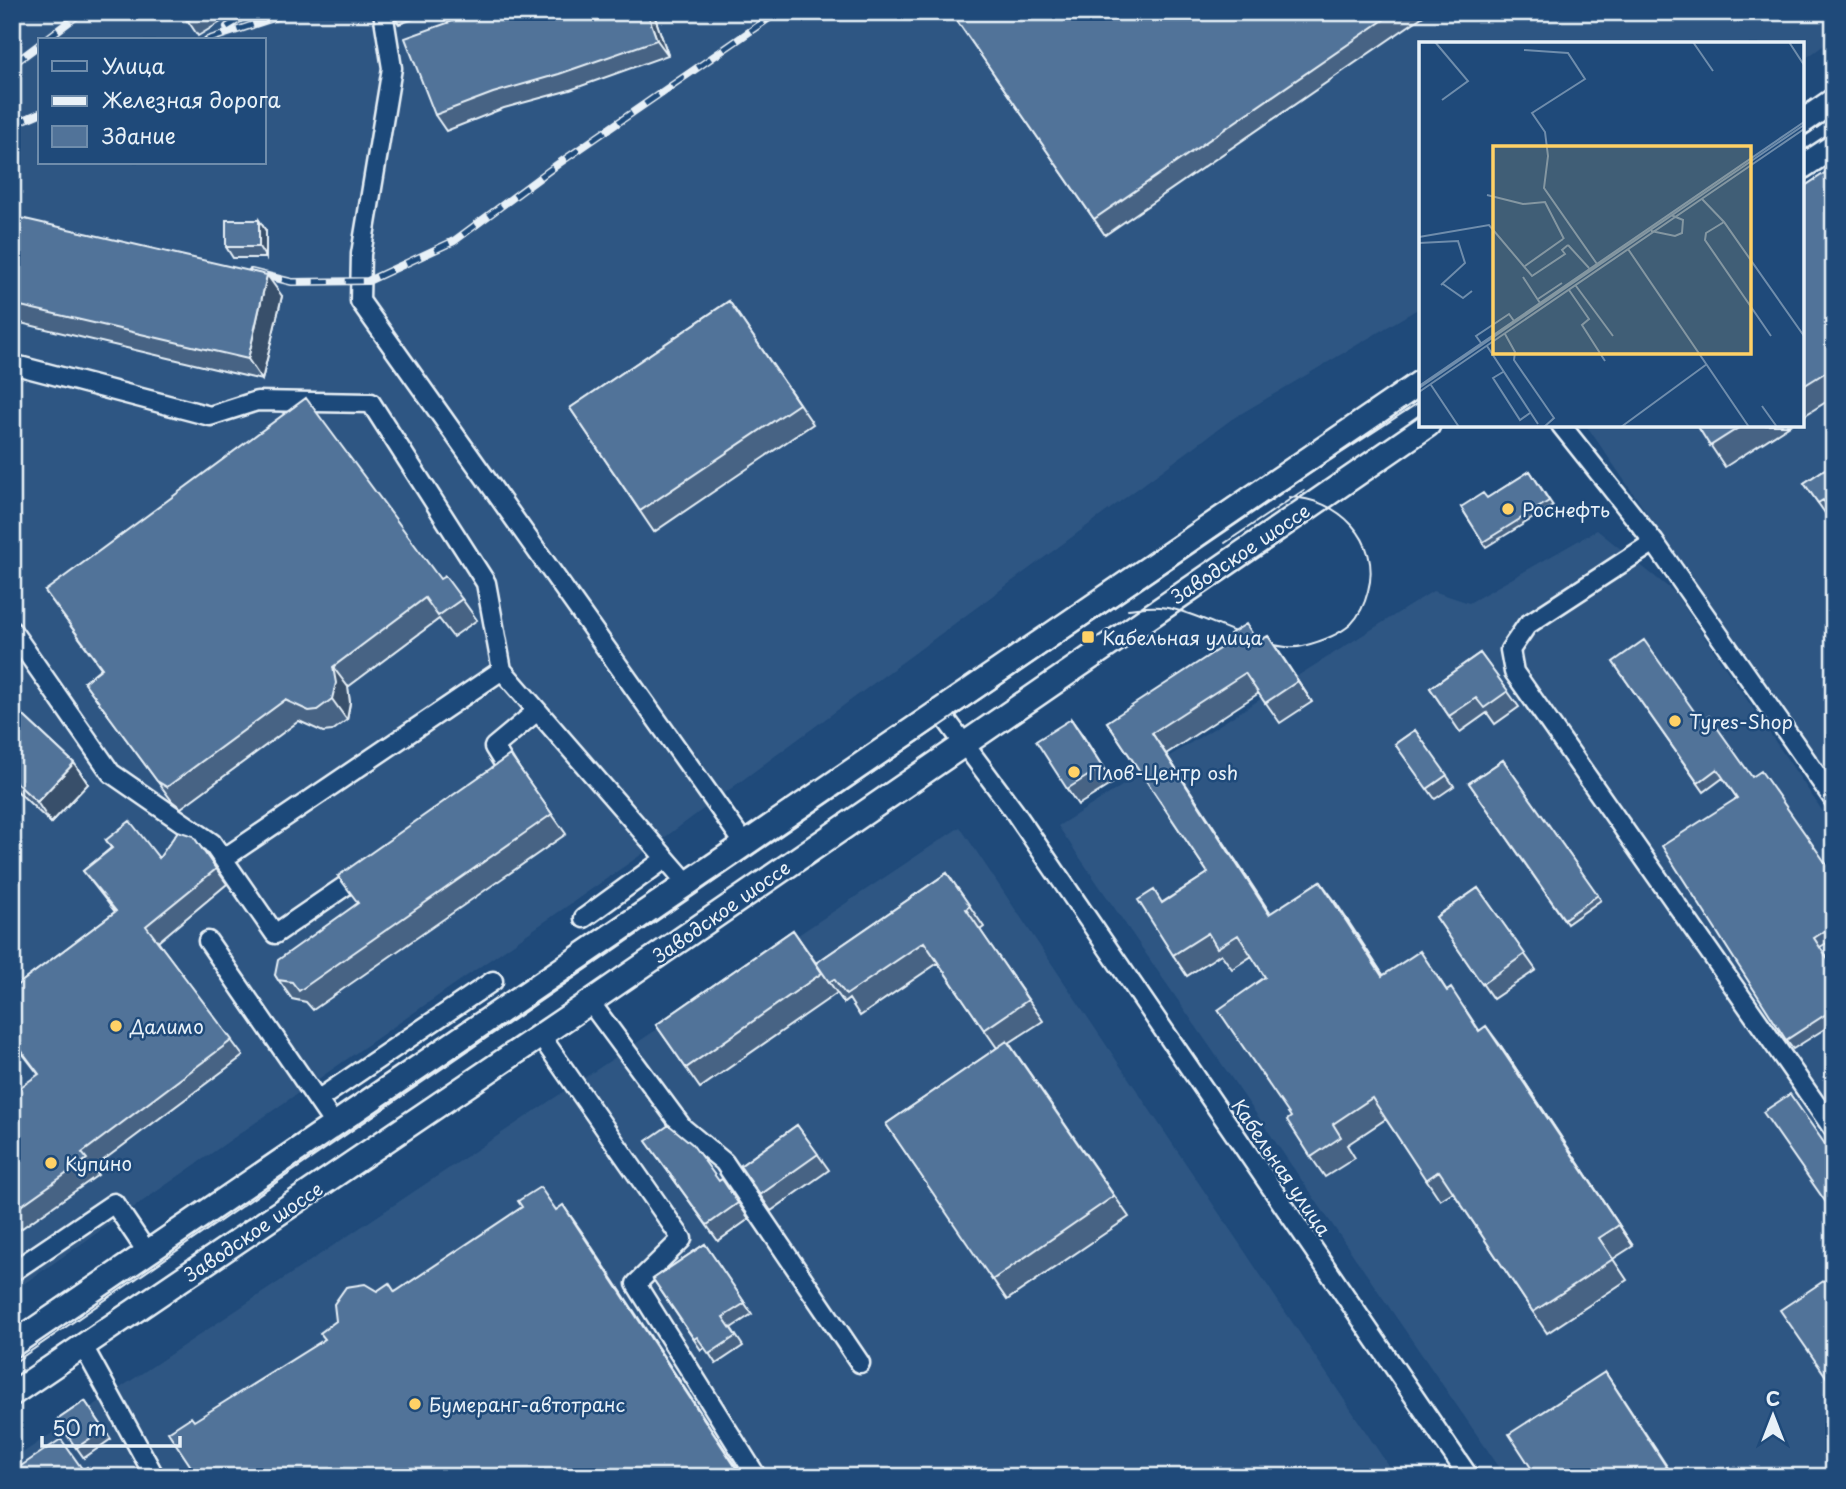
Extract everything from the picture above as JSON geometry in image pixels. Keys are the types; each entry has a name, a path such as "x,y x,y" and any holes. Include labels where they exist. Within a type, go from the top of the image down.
{"main road":[{"path":"1804,121 1834,100"},
{"path":"1804,166 1834,146"},
{"name":"Заводское шоссе","path":"12,1345 1419,383"},
{"name":"Заводское шоссе","path":"12,1394 590,1002 1425,427"}],"street":[{"path":"383,12 392,68 361,254 360,300 744,843"},
{"path":"12,364 210,416 257,401 372,403 486,583 502,670 687,883"},
{"path":"1563,427 1654,542 1834,800"},
{"path":"1654,542 1527,625 1510,650 1514,672 1834,1130"},
{"path":"12,631 111,773 212,842 275,934 376,865"},
{"path":"223,859 502,670"},
{"name":"Кабельная улица","path":"940,710 965,742 1469,1477"},
{"path":"487,789 510,773 494,747 537,711"},
{"path":"584,918 665,859"},
{"path":"208,941 334,1124"},
{"path":"318,1099 493,981"},
{"path":"590,1002 683,1128 724,1162 860,1363"},
{"path":"540,1035 682,1239 636,1284 757,1477"},
{"path":"12,1272 114,1203 147,1252"},
{"path":"83,1346 155,1477"}],"shaded area":[{"path":"12,12 1834,12 1834,38 1804,60 1804,42 1419,42 1419,308 1232,419 645,852 12,1292"},
{"path":"1834,176 1834,784 1587,427 1804,427 1804,196"},
{"path":"1597,530 1674,592 1834,828 1834,1477 1506,1477 1058,826 1433,591 1469,603"},
{"path":"960,827 1396,1477 12,1477 12,1460"}],"building":[{"path":"182,12 201,12 187,21"},
{"path":"478,12 647,12 657,40 559,74 493,93 435,115 405,38"},
{"path":"951,12 1395,12 1094,219"},
{"path":"1834,167 1834,367 1804,386 1804,187"},
{"path":"12,216 267,275 248,359 12,304"},
{"path":"226,220 259,220 259,247 226,247"},
{"path":"729,301 799,404 640,511 570,408"},
{"path":"306,398 440,579 445,576 462,599 438,616 425,598 333,667 336,683 332,699 317,710 309,711 285,700 167,787 157,781 84,682 102,668 45,591"},
{"path":"1698,427 1740,427 1710,446"},
{"path":"1834,463 1834,515 1823,500 1818,503 1804,483"},
{"name":"Роснефть","path":"1530,471 1549,501 1483,542 1461,507 1483,493 1487,498"},
{"path":"1246,624 1258,642 1268,636 1298,681 1265,703 1245,673 1152,733 1269,914 1320,881 1382,976 1420,951 1447,991 1451,988 1479,1031 1486,1026 1619,1225 1599,1238 1613,1259 1533,1312 1439,1171 1426,1180 1372,1098 1333,1124 1341,1137 1311,1157 1287,1120 1291,1117 1218,1010 1265,977 1238,935 1217,948 1208,933 1173,955 1138,900 1154,890 1162,903 1208,873 1107,722 1234,639 1230,634"},
{"path":"1644,640 1701,721 1709,716 1752,777 1761,771 1834,875 1834,925 1814,938 1834,969 1834,1009 1786,1040 1662,846 1737,798 1717,769 1698,783 1613,662"},
{"path":"1480,653 1508,691 1484,708 1476,698 1449,716 1430,688"},
{"path":"12,705 74,763 37,802 12,779"},
{"path":"1071,719 1102,767 1067,789 1036,741"},
{"path":"1415,730 1447,775 1427,789 1395,744"},
{"path":"510,755 552,814 299,991 292,982 278,980 275,975 278,960 358,903 338,876"},
{"path":"1503,760 1598,895 1564,919 1469,783"},
{"name":"Далимо","path":"130,821 159,858 178,831 193,836 216,869 146,926 232,1040 82,1153 87,1159 12,1212 12,1093 39,1074 12,1038 12,989 116,911 83,871 112,848 106,840"},
{"path":"947,873 970,906 966,909 1028,1000 984,1030 924,942 846,995 834,979 829,982 816,963"},
{"path":"1478,888 1525,954 1482,984 1436,917"},
{"path":"793,930 822,973 686,1068 656,1025"},
{"path":"1007,1041 1114,1196 992,1280 886,1124"},
{"path":"1790,1094 1834,1157 1834,1214 1763,1112"},
{"path":"669,1125 692,1144 719,1181 722,1179 738,1203 707,1225 646,1141"},
{"path":"797,1125 818,1154 760,1195 740,1166"},
{"path":"540,1187 556,1210 563,1205 742,1477 198,1477 168,1432 191,1417 194,1421 325,1339 320,1333 336,1321 334,1304 346,1287 365,1284 377,1291 389,1283 395,1292 522,1207 518,1201"},
{"path":"705,1244 745,1303 723,1317 736,1336 709,1354 697,1337 694,1339 653,1279"},
{"path":"1831,1276 1834,1280 1834,1388 1780,1310"},
{"path":"1605,1372 1673,1477 1537,1477 1509,1434"},
{"path":"85,1401 104,1429 76,1448 57,1420"},
{"path":"61,1439 83,1470 87,1467 94,1477 12,1477 12,1472"}],"tram line":[{"path":"1804,137 1834,116"},
{"path":"12,1364 1271,499 1419,402"},
{"path":"1225,543 1304,490"},
{"path":"1128,609 1156,607 1176,610 1252,638 1288,647 1316,642 1346,628 1360,613 1368,591 1371,572 1362,539 1352,525 1324,505 1289,497"}],"railway":[{"path":"48,38 82,12"},
{"path":"227,27 251,12"},
{"path":"213,38 292,12"},
{"path":"251,272 292,282 368,281 454,241 558,164 778,12"},
{"path":"12,65 38,46"},
{"path":"12,125 38,114"}],"place":[{"name":"Роснефть","path":"1508,509"},
{"name":"Кабельная улица","path":"1088,637"},
{"name":"Tyres-Shop","path":"1675,721"},
{"name":"Плов-Центр osh","path":"1074,772"},
{"name":"Далимо","path":"116,1026"},
{"name":"Купино","path":"51,1163"},
{"name":"Бумеранг-автотранс","path":"415,1404"}]}
